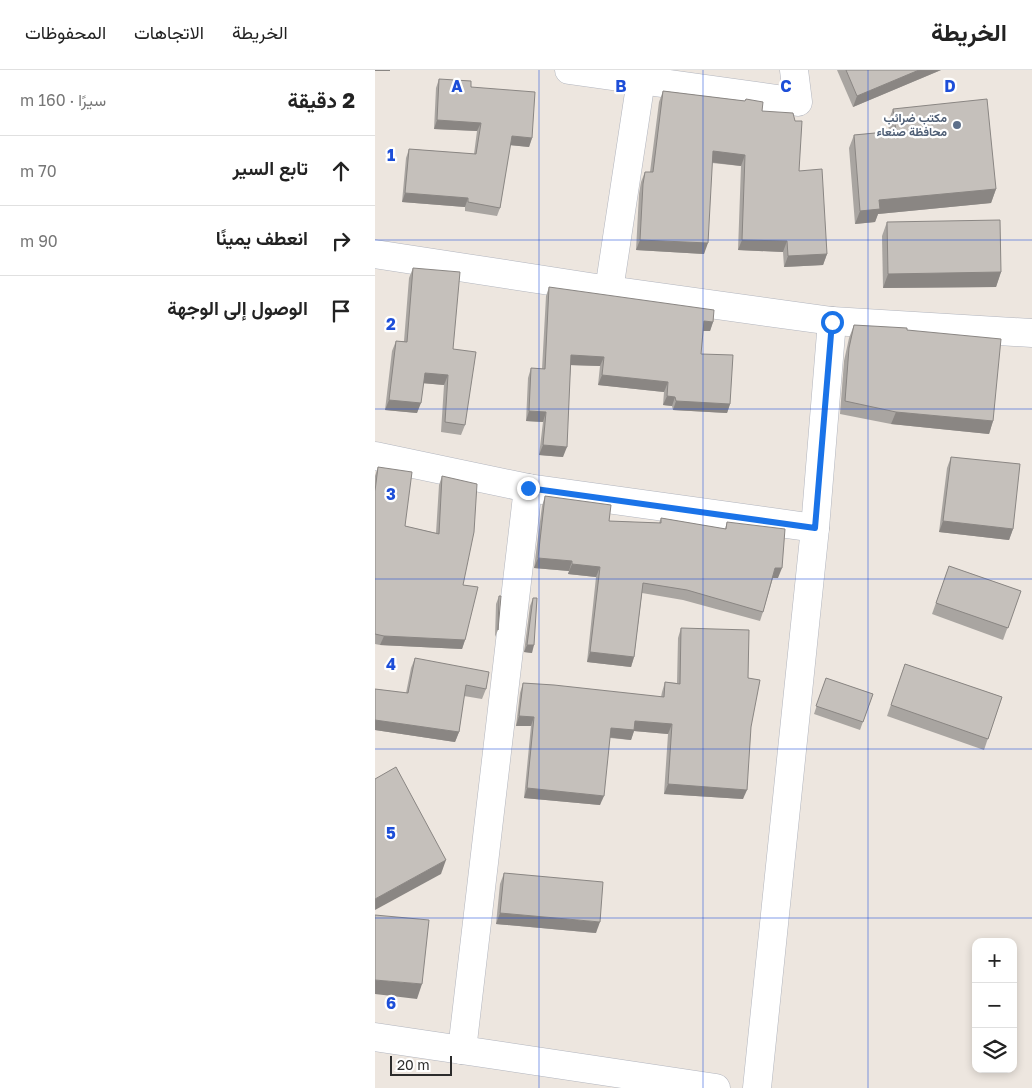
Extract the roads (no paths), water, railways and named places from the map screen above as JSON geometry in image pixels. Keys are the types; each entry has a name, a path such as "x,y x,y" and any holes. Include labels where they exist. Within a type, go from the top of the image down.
{"street":[{"path":"569,70 798,102 794,70"},
{"path":"609,290 641,80"},
{"path":"375,254 832,322 1032,333"},
{"path":"757,1088 815,528 832,322"},
{"path":"375,456 528,488 815,528"},
{"path":"462,1050 528,488"},
{"path":"375,1037 716,1088"}],"place":[{"name":"مكتب ضرائب محافظة صنعاء","path":"957,125"}]}
